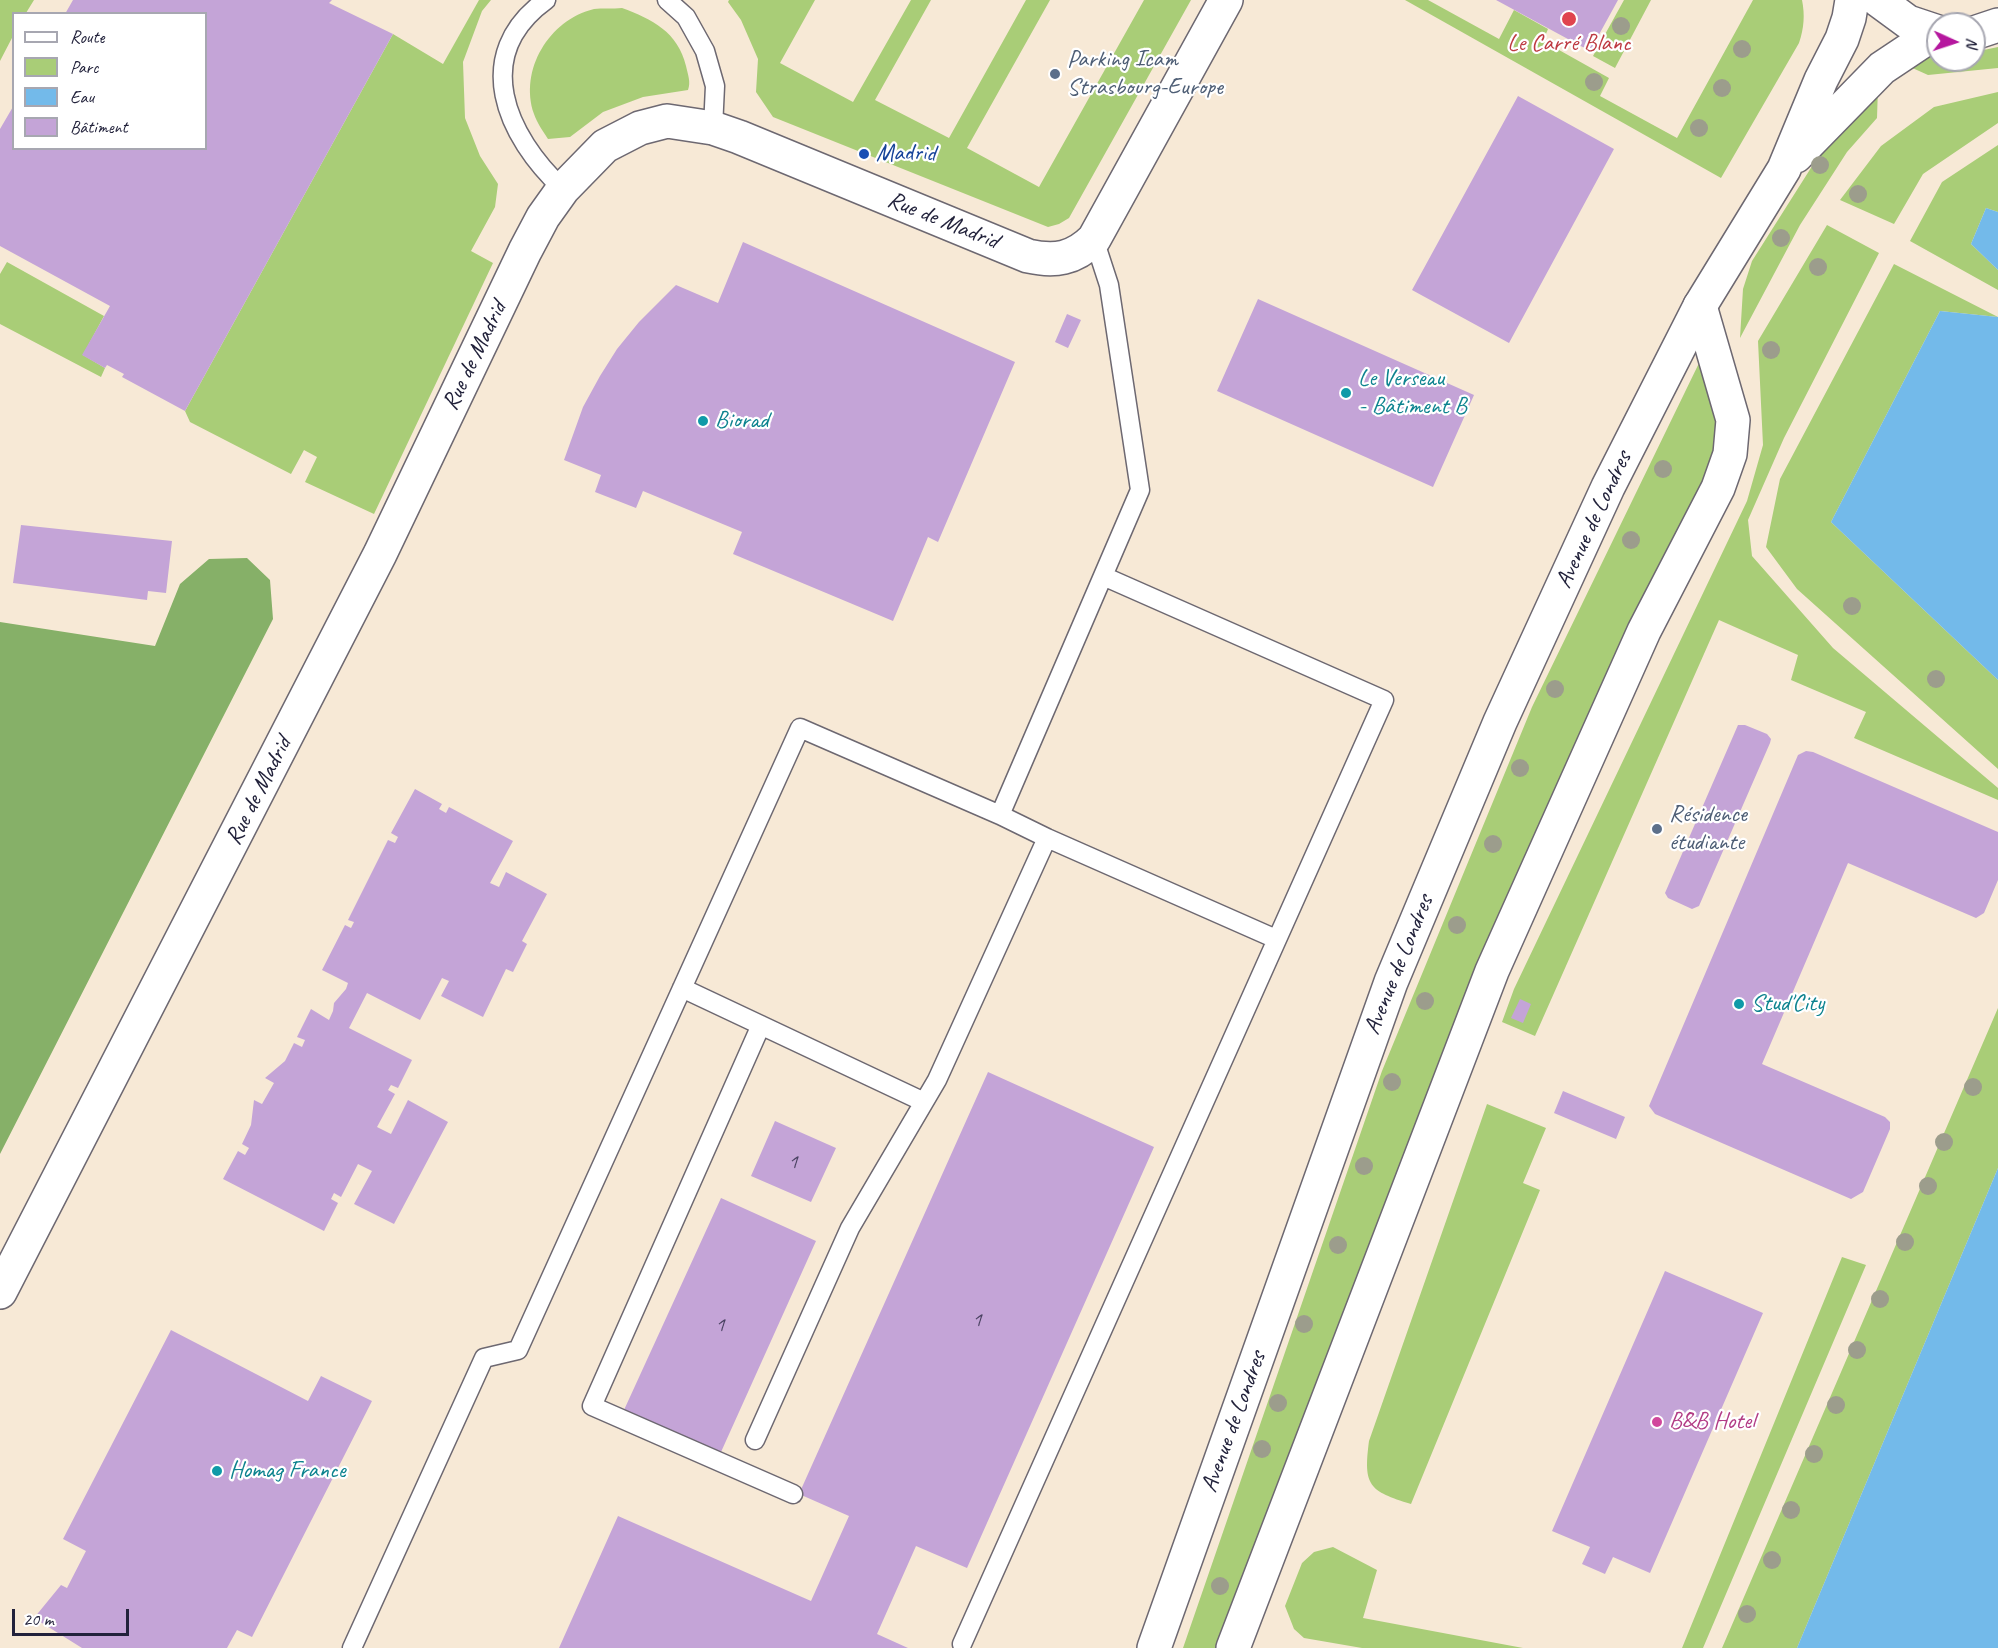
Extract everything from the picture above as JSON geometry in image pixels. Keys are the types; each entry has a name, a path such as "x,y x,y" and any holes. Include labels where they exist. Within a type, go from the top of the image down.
{"street":[{"name":"Rue de Madrid","path":"0,1292 375,565 525,251 543,217 563,189 591,158 605,146 640,128 667,121 713,128 1028,256 1059,260 1070,257 1094,239 1226,0"},
{"name":"Avenue de Londres","path":"1154,1648 1390,982 1515,690 1608,487 1700,306 1784,168 1821,80 1842,39 1852,0"},
{"path":"1878,0 1908,22 1926,28"},
{"name":"Avenue de Londres","path":"1784,168 1882,68 1926,39"},
{"path":"1233,1648 1492,971 1644,632 1718,488 1730,454 1733,420 1700,306"}],"lane":[{"path":"546,0 529,12 511,38 502,69 504,100 516,130 533,157 563,189"},
{"path":"667,0 686,17 705,51 715,86 713,128"},
{"path":"1000,815 1140,490 1108,285 1094,239"},
{"path":"962,1644 1384,700 1103,576"},
{"path":"352,1648 483,1358 518,1350 800,728 1276,939"},
{"path":"755,1440 850,1228 937,1080 1047,838"},
{"path":"682,988 924,1102"},
{"path":"761,1025 592,1406 793,1494"}],"green space":[{"path":"0,0 34,0 27,12 12,12 12,38 0,61"},
{"path":"479,0 491,0 482,11 463,62 465,118 480,156 498,184 495,207 471,251 493,263 374,514 305,482 317,457 304,450 291,474 190,422 185,411 393,34 443,64"},
{"path":"729,0 815,0 780,63 853,102 911,0 931,0 875,100 949,138 1026,0 1050,0 967,148 1039,187 1144,0 1191,0 1069,218 1048,227 773,117 756,92 758,59 741,20 728,2"},
{"path":"1405,0 1428,0 1499,39 1514,10 1548,29 1543,41 1609,78 1600,96 1677,138 1753,0 1802,0 1804,22 1799,43 1721,178"},
{"path":"1624,0 1651,0 1615,68 1593,56"},
{"path":"622,8 653,22 677,44 689,78 688,90 643,97 603,112 570,137 548,139 535,117 530,97 535,64 542,49 551,35 578,15 594,9"},
{"path":"1998,47 1998,68 1986,69 1986,50"},
{"path":"1926,57 1926,72 1958,72 1928,75 1908,66"},
{"path":"1878,87 1877,118 1847,152 1800,225 1740,338 1743,289 1752,261 1828,141"},
{"path":"1998,92 1998,123 1923,174 1894,224 1840,200 1881,146 1934,107"},
{"path":"1998,145 1998,212 1986,208 1971,244 1998,270 1998,290 1910,241 1942,182"},
{"path":"1827,225 1879,253 1784,438 1748,520 1752,556 1833,648 1998,788 1998,800 1854,738 1866,712 1791,680 1798,655 1719,620 1535,1036 1502,1022 1514,989 1747,501 1763,445 1758,341"},
{"path":"7,262 104,316 83,355 105,368 101,377 0,324 0,274"},
{"path":"1894,264 1998,317 1940,311 1831,522 1998,680 1998,769 1797,589 1766,547 1780,479"},
{"path":"1701,359 1716,412 1716,459 1222,1648 1183,1648 1382,1071 1532,707"},
{"path":"247,558 270,580 273,619 0,1154 0,622 155,646 180,584 209,559"},
{"path":"1998,1008 1998,1168 1797,1648 1722,1648"},
{"path":"1487,1104 1546,1128 1523,1183 1540,1190 1411,1504 1386,1495 1372,1484 1367,1468 1369,1441"},
{"path":"1842,1257 1866,1265 1703,1648 1682,1648"},
{"path":"1333,1547 1377,1570 1363,1618 1523,1648 1362,1648 1304,1638 1294,1629 1285,1606 1302,1563 1314,1552"}],"water":[{"path":"1986,208 1998,212 1998,270 1971,244"},
{"path":"1940,311 1998,317 1998,680 1831,522"},
{"path":"1998,1168 1998,1648 1797,1648"}],"building":[{"path":"73,0 332,0 329,3 393,34 185,411 122,377 124,374 107,365 105,368 82,355 110,306 0,246 0,129 12,108 12,150 207,150 207,12 66,12"},
{"name":"Le Carré Blanc","path":"1496,0 1618,0 1590,51"},
{"path":"1518,96 1614,149 1509,343 1412,290"},
{"name":"Biorad","path":"743,242 1015,362 938,542 928,537 893,621 733,554 742,532 643,491 636,508 595,492 601,475 564,460 583,407 617,349 639,322 676,285 718,303"},
{"name":"Le Verseau - Bâtiment B","path":"1258,299 1474,395 1433,487 1217,391"},
{"path":"1067,314 1081,320 1068,348 1055,342"},
{"path":"21,525 172,541 166,593 148,591 147,600 13,583"},
{"path":"1738,725 1745,725 1767,734 1771,739 1770,743 1699,906 1692,909 1668,898 1665,893"},
{"name":"Stud'City","path":"1806,751 1998,832 1998,880 1984,913 1976,918 1848,863 1762,1064 1885,1117 1890,1122 1890,1129 1863,1192 1851,1199 1655,1114 1649,1106 1798,755"},
{"path":"415,789 442,804 439,809 446,813 449,807 513,841 490,883 499,887 506,872 547,894 522,941 527,944 513,972 506,969 483,1017 441,996 449,981 442,978 420,1020 367,993 349,1028 412,1060 398,1088 391,1085 388,1090 395,1094 377,1127 391,1134 408,1100 448,1122 394,1224 354,1204 372,1171 358,1164 341,1197 334,1193 331,1199 338,1203 324,1231 223,1179 238,1151 245,1155 249,1148 242,1144 251,1125 254,1100 262,1104 274,1083 265,1078 285,1061 294,1043 302,1047 305,1040 297,1037 311,1009 329,1020 334,1003 346,989 348,983 322,970 345,925 351,928 354,922 348,920 388,840 395,843 398,837 391,833"},
{"path":"1520,999 1531,1004 1523,1023 1511,1018"},
{"path":"988,1072 1154,1147 967,1568 916,1546 877,1634 908,1648 559,1648 618,1516 811,1601 849,1516 799,1494"},
{"path":"1563,1091 1625,1117 1616,1139 1554,1113"},
{"path":"775,1121 836,1148 811,1202 751,1176"},
{"path":"721,1198 816,1241 721,1452 624,1410"},
{"name":"B&B Hotel","path":"1665,1271 1763,1313 1650,1573 1613,1557 1605,1574 1582,1564 1590,1547 1552,1531"},
{"name":"Homag France","path":"171,1330 308,1401 321,1376 372,1401 252,1637 237,1630 227,1648 82,1648 34,1618 61,1585 67,1588 86,1551 63,1539"}],"place":[{"name":"Le Carré Blanc","path":"1569,19"},
{"name":"Parking Icam Strasbourg-Europe","path":"1055,74"},
{"name":"Madrid","path":"864,154"},
{"name":"Le Verseau - Bâtiment B","path":"1346,393"},
{"name":"Biorad","path":"703,421"},
{"name":"Résidence étudiante","path":"1657,829"},
{"name":"Stud'City","path":"1739,1004"},
{"name":"B&B Hotel","path":"1657,1422"},
{"name":"Homag France","path":"217,1471"}]}
